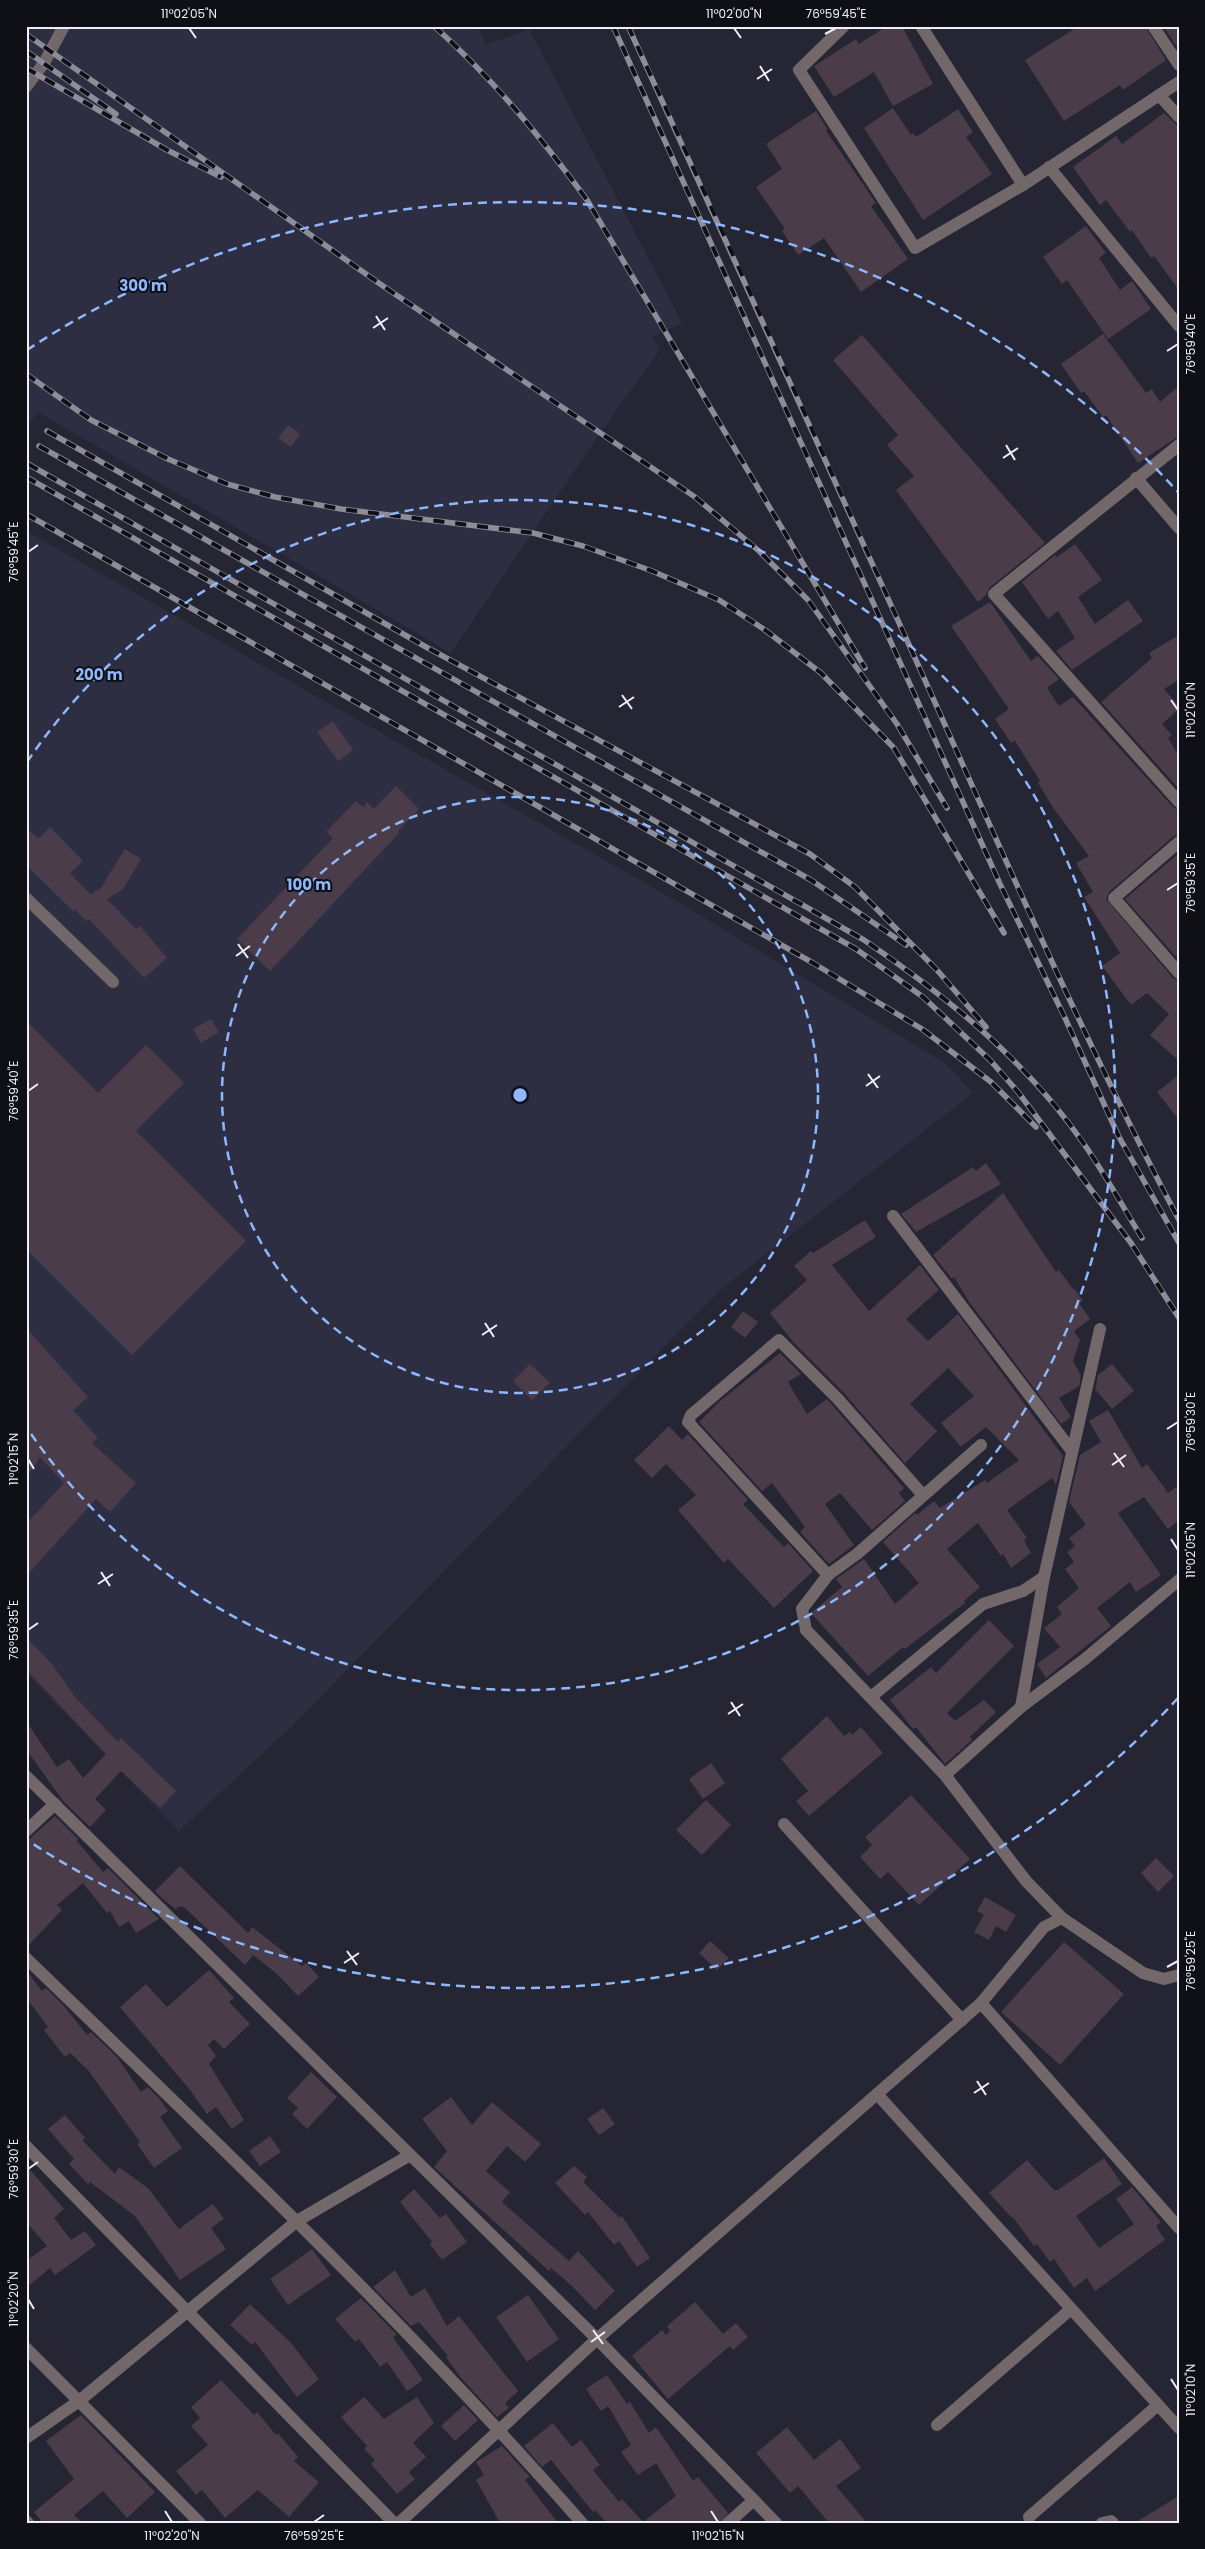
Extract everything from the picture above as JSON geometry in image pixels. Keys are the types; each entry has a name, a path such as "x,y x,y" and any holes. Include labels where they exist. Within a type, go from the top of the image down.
{"street":[{"path":"26,87 44,63 64,26"},
{"path":"844,26 799,70 915,248 1023,185 1179,82"},
{"path":"921,26 1023,185"},
{"path":"1153,26 1179,65"},
{"path":"1159,95 1179,117"},
{"path":"1049,167 1179,326"},
{"path":"1179,445 994,594 1179,802"},
{"path":"1136,478 1179,528"},
{"path":"1179,842 1114,898 1179,973"},
{"path":"26,898 113,982"},
{"path":"893,1216 1072,1451"},
{"path":"1021,1707 1044,1577 1100,1329"},
{"path":"828,1575 688,1422 691,1415 753,1360 779,1340 837,1398 922,1494"},
{"path":"981,1444 922,1494 857,1554 828,1575 802,1609 806,1630 945,1775 1026,1881 1062,1918 1143,1974 1164,1978 1179,1975"},
{"path":"871,1697 983,1604 1023,1591 1044,1577"},
{"path":"945,1775 1021,1707 1085,1659 1179,1580"},
{"path":"26,1776 597,2339 776,2523"},
{"path":"26,1831 55,1804"},
{"path":"784,1824 962,2020"},
{"path":"399,2523 597,2339 981,2004 1044,1927 1062,1918"},
{"path":"26,1958 297,2221 500,2429 582,2523"},
{"path":"981,2004 1179,2228"},
{"path":"877,2094 1179,2428"},
{"path":"26,2146 394,2523"},
{"path":"26,2438 79,2401 188,2313 297,2221 410,2155"},
{"path":"937,2425 1071,2309"},
{"path":"26,2348 200,2523"},
{"path":"1029,2517 1158,2405"},
{"path":"728,2523 754,2500"},
{"path":"1102,2523 1111,2521 1113,2523"}],"shaded area":[{"path":"26,26 477,26 486,45 529,29 682,323 653,337 660,350 600,433 451,653 38,412 26,428"},
{"path":"26,531 680,903 946,1064 973,1093 720,1290 291,1727 179,1831 26,1673"}],"building":[{"path":"887,26 902,26 933,84 893,106 874,72 834,97 814,66 856,39 859,44"},
{"path":"1079,26 1145,26 1166,60 1123,90 1120,85 1064,121 1025,60"},
{"path":"1163,26 1179,26 1179,50"},
{"path":"893,108 911,135 913,133 916,137 958,109 973,132 966,137 992,174 923,220 864,128"},
{"path":"816,111 828,130 826,131 876,203 871,206 908,259 861,292 824,238 798,255 782,231 785,229 756,187 782,169 766,144"},
{"path":"1164,113 1179,127 1179,290 1154,256 1151,258 1132,230 1130,232 1106,200 1100,205 1073,167 1116,136 1122,144"},
{"path":"1086,226 1106,253 1099,258 1120,290 1132,281 1151,309 1108,339 1067,280 1062,284 1043,257"},
{"path":"1103,334 1146,393 1152,389 1160,402 1179,386 1179,436 1138,463 1106,415 1103,417 1084,391 1081,393 1061,364"},
{"path":"862,335 1045,543 989,588 986,595 978,602 896,490 914,476 887,445 898,435 833,360"},
{"path":"288,425 300,434 291,447 278,438"},
{"path":"1075,544 1102,580 1078,597 1095,624 1128,600 1143,621 1072,670 1056,651 1075,638 1058,611 1048,619 1022,582 1055,555 1057,557"},
{"path":"990,602 1031,661 1038,656 1059,679 1047,688 1059,706 1073,697 1173,807 1179,810 1179,834 1174,836 1109,892 1106,899 1173,978 1179,981 1179,1061 1150,1035 1169,1014 1147,993 1131,1005 1102,966 1120,953 1084,897 1093,892 1076,863 1089,856 1054,809 1038,783 1040,781 1015,741 1011,743 995,719 1009,709 951,626"},
{"path":"1179,635 1179,680 1164,689 1179,706 1179,709 1162,724 1172,735 1168,738 1179,756 1179,789 1101,702 1152,658 1149,653"},
{"path":"333,721 353,750 338,761 317,732"},
{"path":"396,786 419,809 398,831 399,833 270,971 237,939 333,838 326,832 356,801 363,807 367,802 374,809"},
{"path":"26,827 38,839 50,827 83,861 70,873 91,895 98,889 99,891 125,849 141,859 123,889 107,899 136,929 140,926 167,958 144,978 89,919 86,921 75,909 73,911 26,865"},
{"path":"1179,853 1179,960 1125,899"},
{"path":"211,1019 219,1032 201,1043 193,1029"},
{"path":"26,1021 98,1093 146,1045 184,1083 136,1131 246,1241 132,1355 26,1249"},
{"path":"1179,1075 1179,1120 1157,1092"},
{"path":"986,1163 1001,1184 916,1232 901,1214 973,1167 976,1171"},
{"path":"1003,1193 1056,1272 1059,1270 1083,1301 1079,1303 1090,1319 1074,1331 1080,1340 1073,1361 1081,1375 1079,1386 1059,1398 1071,1417 1061,1424 970,1303 954,1277 952,1279 933,1255"},
{"path":"865,1220 876,1237 832,1265 869,1311 920,1265 939,1290 906,1319 928,1341 958,1314 1063,1456 1056,1485 1052,1478 1007,1510 1027,1538 1024,1540 1031,1553 1011,1568 1003,1554 1001,1556 978,1523 947,1549 980,1587 964,1601 965,1603 905,1649 903,1647 868,1676 811,1613 842,1587 836,1579 864,1559 895,1604 919,1583 883,1542 915,1513 917,1515 934,1501 940,1508 985,1480 987,1483 1019,1460 986,1427 961,1447 941,1423 974,1396 948,1368 910,1404 937,1431 905,1463 843,1392 794,1343 770,1313 807,1280 794,1266 811,1251 813,1253"},
{"path":"743,1311 758,1322 745,1338 731,1327"},
{"path":"26,1328 88,1397 73,1410 98,1438 92,1443 136,1483 110,1512 96,1499 26,1576 26,1524 64,1483 40,1457 26,1479"},
{"path":"780,1353 801,1374 788,1382 807,1414 827,1399 904,1488 899,1493 905,1501 872,1530 840,1493 825,1504 854,1545 829,1564 800,1532 805,1527 772,1483 762,1491 699,1422 720,1401"},
{"path":"530,1364 550,1383 532,1400 513,1381"},
{"path":"1112,1364 1134,1391 1112,1409 1095,1389 1098,1375"},
{"path":"1108,1410 1142,1468 1147,1464 1168,1493 1179,1485 1179,1520 1168,1529 1144,1497 1118,1513 1161,1575 1136,1592 1130,1582 1097,1608 1111,1626 1046,1678 1037,1664 1060,1647 1044,1628 1062,1614 1057,1607 1079,1588 1065,1569 1074,1562 1067,1552 1075,1546 1069,1538 1086,1525 1069,1502 1080,1455 1101,1442 1089,1421"},
{"path":"669,1426 682,1440 688,1434 748,1500 743,1504 784,1547 788,1543 813,1571 774,1608 728,1559 724,1563 678,1510 696,1495 666,1464 652,1478 634,1460"},
{"path":"989,1620 1014,1646 947,1713 955,1721 984,1700 996,1712 970,1737 972,1740 945,1764 916,1727 913,1729 890,1700 931,1667 936,1673"},
{"path":"26,1637 52,1664 74,1696 118,1742 121,1738 176,1791 160,1808 121,1771 95,1799 106,1810 90,1827 63,1801 26,1749 26,1721 57,1767 69,1759 83,1778 106,1754 26,1669"},
{"path":"827,1716 844,1736 850,1732 852,1735 861,1727 883,1753 809,1816 796,1801 808,1791 781,1759"},
{"path":"711,1763 725,1783 703,1799 689,1779"},
{"path":"911,1795 970,1859 919,1905 888,1872 880,1879 860,1857 872,1845 865,1837"},
{"path":"706,1800 731,1825 702,1855 676,1830"},
{"path":"55,1816 78,1839 77,1841 103,1872 108,1868 159,1919 136,1933 129,1921 119,1927 110,1911 107,1913 83,1883 57,1905 62,1910 26,1948 26,1842"},
{"path":"1156,1858 1174,1876 1158,1892 1141,1873"},
{"path":"180,1866 248,1933 252,1927 302,1966 306,1963 319,1977 298,1996 277,1974 253,1955 245,1965 185,1908 181,1906 175,1909 155,1891"},
{"path":"985,1897 1016,1915 1006,1932 996,1926 989,1940 974,1932 984,1915 977,1911"},
{"path":"710,1941 729,1958 717,1970 699,1953"},
{"path":"1064,1942 1124,1994 1060,2065 1001,2012"},
{"path":"26,1970 42,1991 46,1988 64,2006 87,2035 91,2032 117,2057 141,2092 148,2087 158,2097 168,2111 160,2117 182,2148 154,2168 137,2144 140,2142 88,2070 70,2053 65,2057 44,2030 48,2027 26,1997"},
{"path":"209,1970 234,1998 229,2002 250,2024 224,2049 214,2039 208,2045 216,2056 209,2064 244,2120 232,2129 216,2107 207,2114 190,2090 120,2007 146,1984 167,2007"},
{"path":"311,2072 337,2097 307,2129 292,2114 298,2108 287,2098"},
{"path":"451,2097 472,2125 492,2102 541,2144 525,2162 507,2146 486,2171 510,2192 502,2202 569,2261 578,2251 615,2291 595,2310 572,2286 551,2268 549,2271 434,2167 447,2151 422,2119"},
{"path":"603,2108 615,2124 599,2135 587,2119"},
{"path":"65,2115 85,2138 82,2140 115,2174 119,2167 149,2189 179,2229 213,2204 224,2219 211,2228 226,2249 180,2280 135,2216 90,2182 88,2184 69,2164 74,2159 48,2129"},
{"path":"270,2136 281,2152 260,2166 249,2151"},
{"path":"1104,2158 1122,2184 1076,2216 1099,2248 1134,2224 1116,2199 1132,2187 1161,2222 1156,2226 1165,2240 1095,2291 1087,2278 1074,2288 1054,2259 1050,2262 1037,2244 1034,2246 1013,2217 989,2193 1027,2160 1054,2190 1058,2190"},
{"path":"26,2165 64,2209 54,2218 71,2240 85,2231 96,2245 55,2275 50,2268 26,2288 26,2261 47,2246 26,2222"},
{"path":"574,2166 587,2177 583,2182 620,2218 622,2216 650,2258 637,2267 619,2241 614,2245 588,2212 585,2215 555,2183"},
{"path":"414,2189 440,2218 446,2214 467,2242 442,2260 430,2244 432,2242 400,2202"},
{"path":"312,2249 331,2275 288,2305 270,2279"},
{"path":"395,2270 411,2297 425,2288 447,2326 459,2316 518,2391 505,2403 509,2408 497,2417 461,2378 446,2357 448,2356 419,2322 411,2326 373,2287"},
{"path":"528,2295 559,2339 527,2362 496,2317"},
{"path":"361,2298 397,2335 393,2337 423,2380 407,2391 387,2362 380,2367 359,2339 355,2342 335,2319"},
{"path":"695,2302 723,2334 736,2323 748,2337 733,2350 730,2346 668,2399 632,2356 662,2330 666,2335 670,2331 667,2326"},
{"path":"250,2304 292,2344 319,2379 297,2397 255,2342 252,2345 230,2325"},
{"path":"607,2375 627,2404 630,2402 649,2433 656,2427 693,2481 698,2477 728,2513 720,2523 607,2523 595,2510 593,2512 551,2460 542,2467 524,2446 553,2423 572,2447 581,2440 600,2465 593,2470 619,2502 622,2499 643,2522 676,2496 656,2463 638,2475 621,2452 631,2445 608,2406 601,2411 586,2389"},
{"path":"221,2380 254,2415 257,2412 276,2435 278,2433 298,2457 294,2461 319,2482 289,2517 258,2490 225,2518 202,2490 196,2495 176,2471 208,2445 191,2426 200,2418 191,2407"},
{"path":"364,2397 384,2419 417,2397 434,2423 413,2443 426,2457 409,2472 415,2479 397,2494 371,2464 375,2460 364,2449 367,2446 341,2417"},
{"path":"464,2405 478,2420 455,2441 441,2426"},
{"path":"81,2415 155,2492 127,2518 103,2491 74,2515 83,2523 43,2523 34,2512 74,2479 46,2441"},
{"path":"787,2427 814,2460 840,2439 861,2468 836,2486 867,2523 829,2523 798,2486 790,2493 756,2453"},
{"path":"502,2446 530,2477 525,2480 558,2523 500,2523 476,2480 484,2475 476,2462"},
{"path":"1179,2496 1179,2523 1134,2523"}],"railway":[{"path":"434,26 496,87 552,153 587,200 865,668"},
{"path":"613,26 1000,884 1065,1018 1119,1137 1179,1243"},
{"path":"628,26 1042,941 1109,1082 1179,1220"},
{"path":"26,34 383,286 695,497 759,551 808,600 897,724 947,808"},
{"path":"26,51 116,114"},
{"path":"26,68 167,150 221,177"},
{"path":"26,374 91,420 168,459 227,484 275,497 341,509 533,533 583,546 652,571 719,600 765,630 821,673 894,748 1004,933"},
{"path":"47,431 426,647 810,854 855,887 937,970 986,1027"},
{"path":"39,446 811,880 906,945"},
{"path":"28,464 864,940 895,961 955,1007 1011,1058 1037,1085 1084,1144 1142,1238"},
{"path":"26,477 856,949 923,997 990,1060 1018,1092 1131,1243 1179,1318"},
{"path":"26,514 813,963 922,1029 991,1082 1036,1127"}]}
